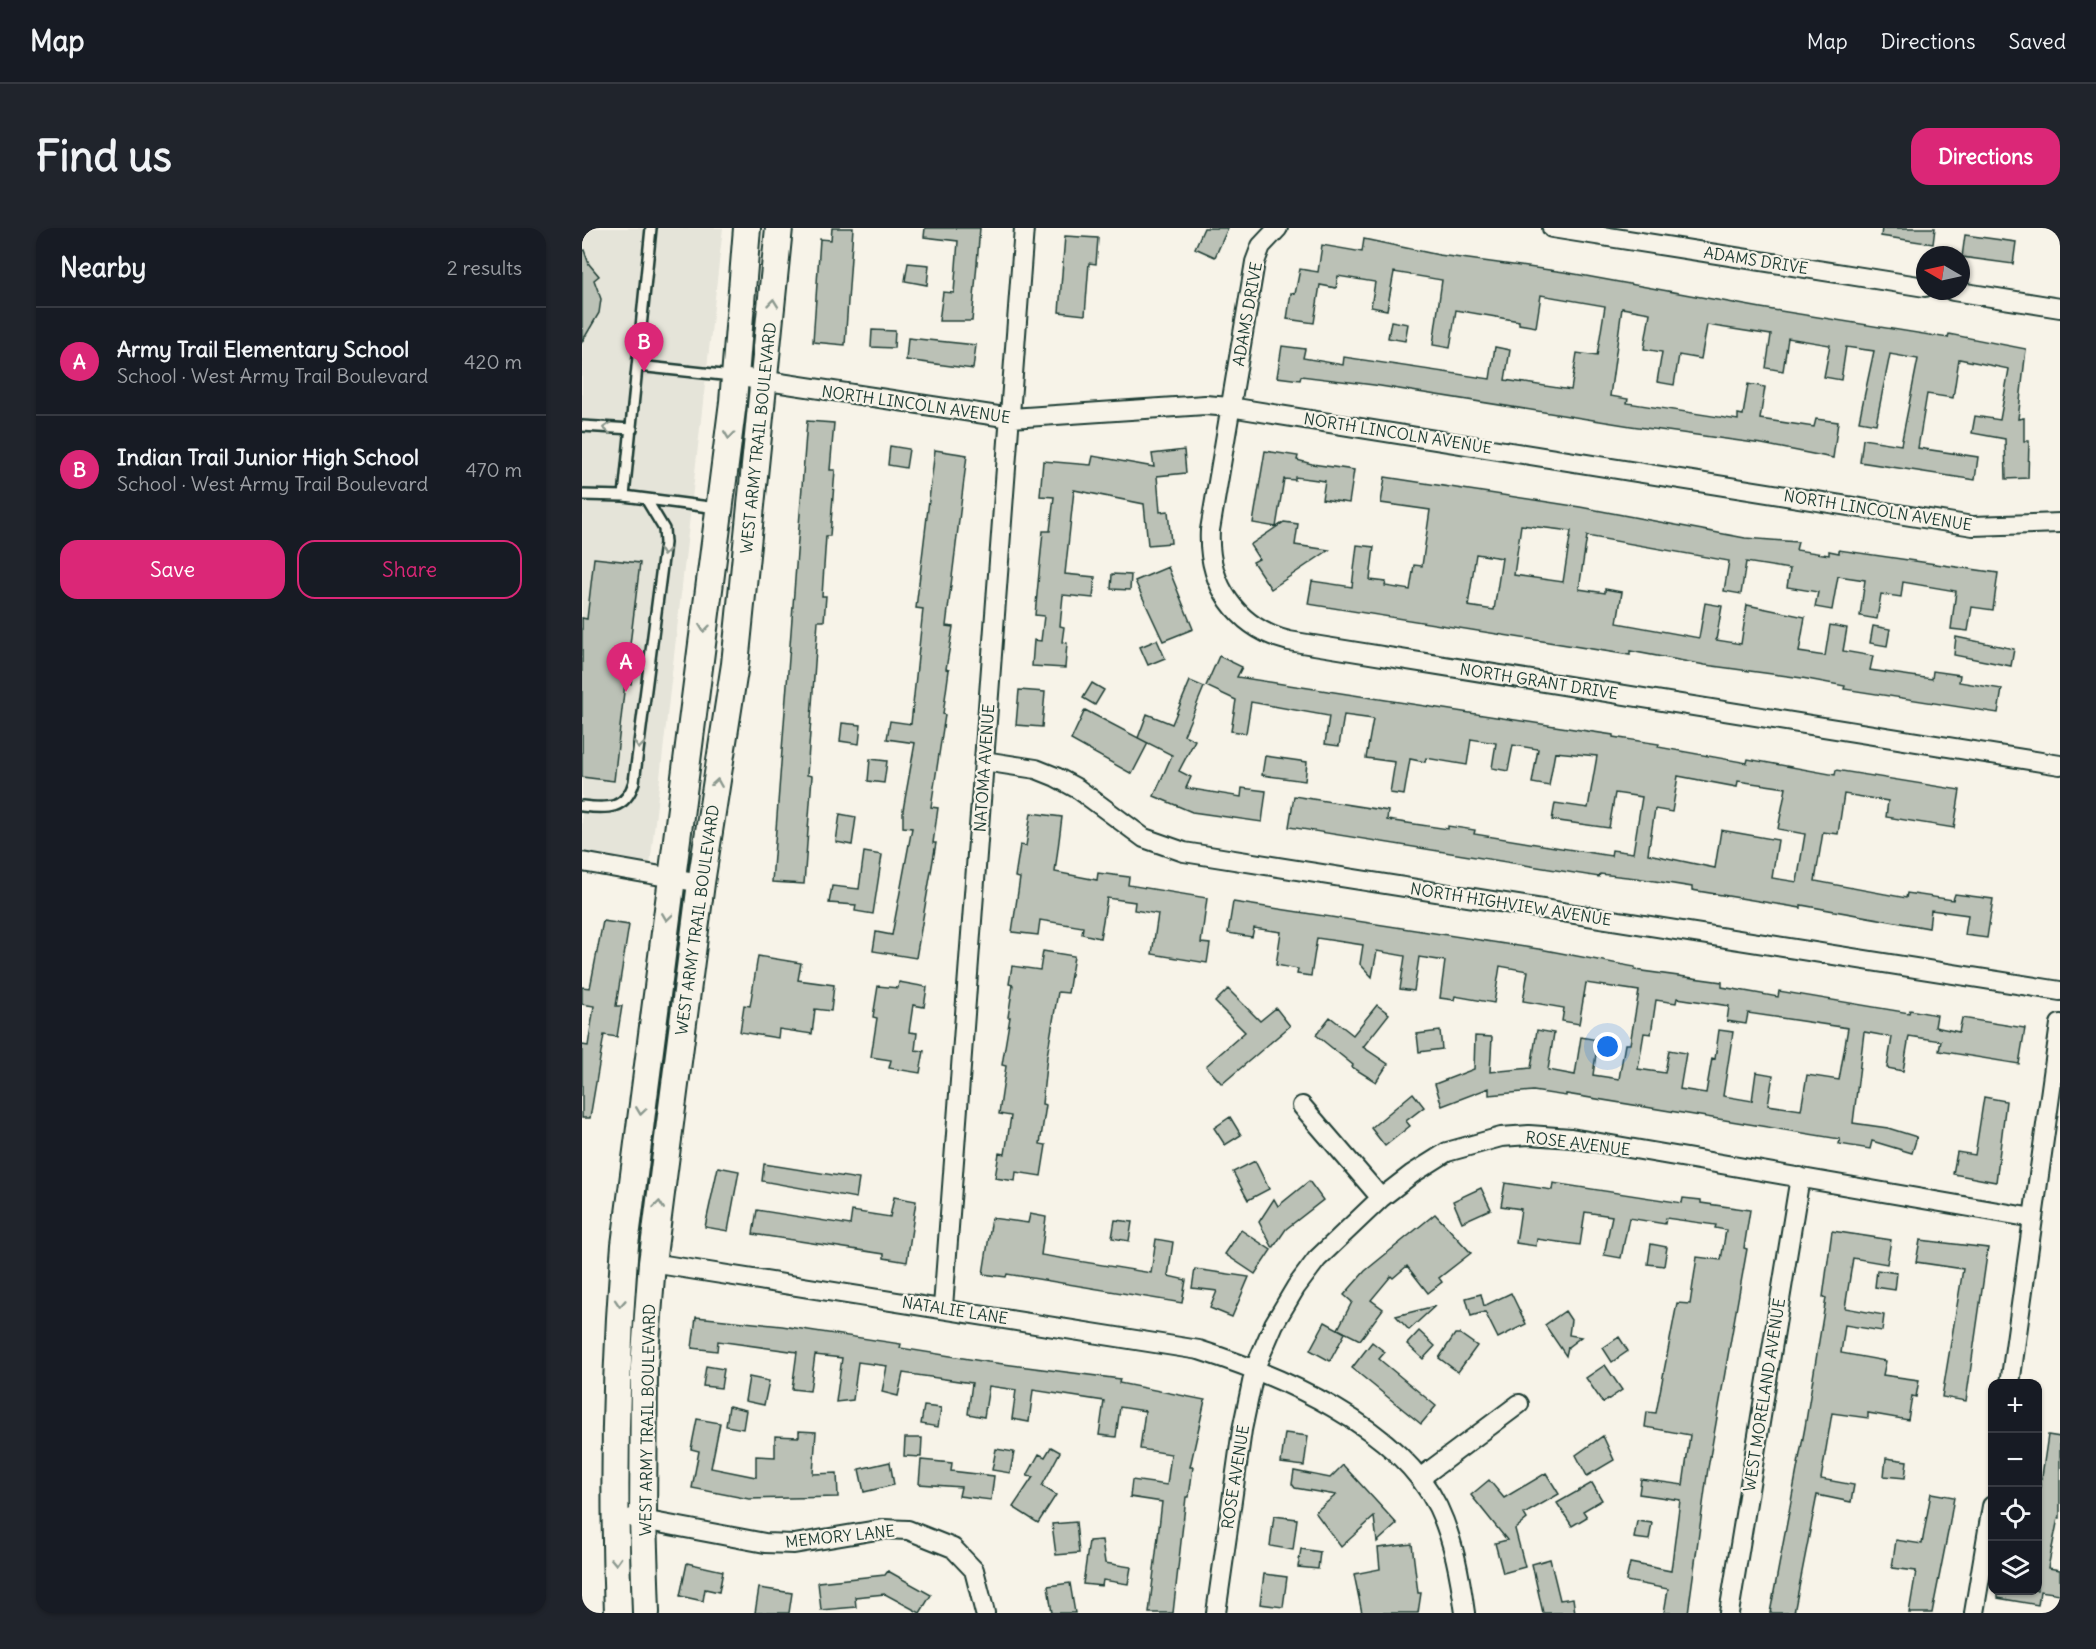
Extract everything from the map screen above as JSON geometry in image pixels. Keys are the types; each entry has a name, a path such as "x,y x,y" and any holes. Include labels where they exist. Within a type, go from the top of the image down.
{"main road":[{"name":"WEST ARMY TRAIL BOULEVARD","path":"618,1613 614,1516 616,1356 624,1245 720,508 747,228"},
{"name":"WEST ARMY TRAIL BOULEVARD","path":"646,1613 643,1520 644,1367 652,1263 701,883 730,696 779,228"},
{"path":"696,693 730,696"}],"street":[{"name":"NATOMA AVENUE","path":"944,1307 1024,228"},
{"name":"ADAMS DRIVE","path":"1230,407 1255,262 1262,246 1278,228"},
{"name":"ADAMS DRIVE","path":"1552,228 1916,286"},
{"path":"1970,294 2060,308"},
{"name":"NORTH LINCOLN AVENUE","path":"734,376 1011,418 1205,405 1230,407 1973,526 2060,523"},
{"name":"NORTH GRANT DRIVE","path":"1230,407 1210,530 1211,558 1218,583 1234,610 1267,634 1301,643 2060,765"},
{"name":"NORTH HIGHVIEW AVENUE","path":"984,761 1036,769 1056,777 1078,789 1144,838 1184,852 2060,991"},
{"path":"582,862 701,883"},
{"path":"2011,1379 2060,1024"},
{"path":"1302,1106 1381,1198"},
{"name":"ROSE AVENUE","path":"1216,1613 1240,1441 1255,1368 1274,1324 1302,1278 1317,1259 1381,1198 1412,1174 1447,1152 1476,1142 1529,1135 1570,1138 2033,1218"},
{"name":"WEST MORELAND AVENUE","path":"1729,1613 1800,1177"},
{"name":"NATALIE LANE","path":"652,1263 944,1307 1199,1350 1284,1380 1346,1416 1378,1439 1420,1478 1437,1506 1450,1536 1459,1567 1465,1613"},
{"path":"1420,1478 1519,1404"},
{"name":"MEMORY LANE","path":"614,1516 765,1543 794,1544 883,1529 908,1530 953,1548 974,1570 985,1613"},
{"path":"1974,1613 1988,1530"}],"lane":[{"path":"624,496 651,228"},
{"path":"638,366 734,376"},
{"path":"582,426 632,429"},
{"path":"582,495 624,496 720,508"},
{"path":"582,806 615,807 628,798 634,782 665,543 664,529 646,499"}],"shaded area":[{"path":"582,228 723,228 650,865 582,855"}],"building":[{"path":"832,228 853,228 845,345 813,342 820,239 831,240"},
{"path":"925,228 980,228 972,321 939,321 943,292 954,293 958,241 924,237"},
{"path":"1204,228 1228,228 1215,257 1195,248"},
{"path":"1882,228 1935,228 1933,244 1881,236"},
{"path":"1965,235 2016,242 2013,264 1970,258 1970,246 1964,246"},
{"path":"1065,236 1098,238 1096,264 1089,263 1085,315 1059,312"},
{"path":"1364,239 1439,255 1564,272 1761,308 1948,338 1949,334 2026,349 2018,419 2024,418 2024,441 2029,441 2028,478 2006,479 2005,439 1972,433 1975,416 2000,420 2009,369 1959,359 1953,398 1927,394 1918,448 1978,457 1975,480 1860,462 1863,439 1901,445 1918,359 1890,354 1876,424 1859,421 1874,351 1846,347 1841,380 1824,377 1830,345 1788,338 1783,371 1766,368 1771,335 1707,325 1701,359 1679,355 1674,385 1657,382 1662,352 1644,349 1650,313 1622,308 1610,396 1628,399 1627,403 1738,420 1738,414 1743,415 1748,384 1765,387 1760,419 1814,427 1816,419 1838,422 1833,458 1762,444 1631,426 1374,385 1301,376 1300,380 1277,377 1282,346 1305,349 1303,358 1343,365 1344,357 1490,379 1495,347 1510,350 1505,380 1571,390 1577,353 1597,356 1605,306 1541,295 1536,327 1519,324 1519,321 1456,310 1450,348 1433,345 1442,280 1394,272 1387,310 1371,307 1375,282 1338,276 1336,288 1320,285 1314,323 1287,319 1291,293 1295,294 1300,269 1318,272 1322,245 1362,252"},
{"path":"584,250 589,264 599,276 594,280 601,299 599,313 582,342 582,251"},
{"path":"908,263 929,265 927,285 905,281"},
{"path":"1391,321 1408,324 1405,341 1388,338"},
{"path":"872,330 895,331 894,348 871,347"},
{"path":"908,338 976,345 973,369 906,360"},
{"path":"807,421 834,423 830,470 835,470 830,536 826,536 822,596 826,596 824,621 818,621 807,775 812,776 804,884 772,882"},
{"path":"890,446 909,449 906,468 888,465"},
{"path":"935,450 967,455 946,626 953,627 946,669 949,670 943,714 945,715 931,807 938,808 933,843 936,843 916,958 873,951 876,932 892,935 912,828 903,827 903,810 915,743 887,739 890,721 911,724 923,609 916,608"},
{"path":"1184,450 1186,473 1157,476 1160,512 1168,511 1171,543 1148,545 1144,504 1074,490 1065,574 1095,577 1093,598 1063,595 1060,626 1064,627 1062,642 1067,643 1065,668 1032,666 1034,640 1041,641 1044,616 1035,615 1043,531 1050,531 1054,497 1040,496 1043,461 1091,465 1093,456 1154,467 1152,454"},
{"path":"1265,451 1298,456 1297,460 1312,464 1354,470 1349,503 1322,499 1325,481 1295,477 1295,480 1284,479 1276,527 1253,523"},
{"path":"1385,477 1580,507 1745,538 1798,542 1796,550 1829,555 1829,551 1839,553 1839,550 1998,573 1993,610 1972,607 1968,631 1951,629 1956,591 1903,582 1901,597 1881,594 1877,619 1860,616 1865,580 1838,576 1832,610 1815,607 1818,592 1787,587 1790,569 1746,562 1741,594 1724,591 1729,561 1587,536 1579,589 1605,593 1605,589 1622,592 1617,623 1699,638 1705,603 1722,606 1716,640 1741,644 1747,605 1805,617 1799,652 1825,656 1830,625 1847,628 1843,651 1873,656 1870,670 1932,679 1933,671 1960,675 1959,682 2002,689 1998,713 1844,689 1845,686 1802,678 1705,665 1630,651 1630,655 1308,604 1312,581 1352,587 1357,545 1374,547 1370,580 1386,582 1385,586 1410,590 1414,565 1422,566 1430,510 1381,503","holes":["1521,525 1571,531 1563,582 1514,575","1476,554 1502,558 1494,610 1468,606"]},
{"path":"1284,522 1298,524 1295,545 1329,550 1271,589 1253,562 1259,559 1250,545"},
{"path":"594,558 640,563 628,661 634,662 631,684 625,683 614,781 582,777 582,618 587,619"},
{"path":"1168,567 1193,629 1163,641 1135,581"},
{"path":"1112,574 1131,575 1130,590 1111,589"},
{"path":"1873,626 1890,629 1887,646 1870,643"},
{"path":"1956,637 2014,649 2011,666 1954,655"},
{"path":"1157,640 1165,658 1148,665 1140,647"},
{"path":"1219,656 1242,667 1237,677 1613,735 1613,737 1659,744 1658,747 1747,763 1748,759 1835,775 1836,770 1960,790 1954,828 1886,817 1888,801 1844,794 1838,834 1823,832 1815,881 1906,898 1907,893 1953,900 1955,894 1993,899 1987,938 1965,935 1968,915 1931,910 1929,928 1801,905 1801,908 1692,890 1692,887 1636,878 1600,874 1599,877 1289,827 1294,796 1388,811 1387,820 1448,829 1448,826 1475,830 1474,834 1611,856 1612,850 1633,853 1642,797 1615,793 1609,828 1552,820 1555,803 1588,808 1597,756 1555,752 1549,786 1532,783 1538,749 1513,745 1508,771 1492,768 1496,743 1471,739 1467,765 1426,758 1425,762 1410,759 1404,795 1390,793 1395,762 1366,758 1373,719 1344,715 1339,746 1325,744 1329,716 1251,702 1246,733 1231,731 1236,700 1206,686","holes":["1678,776 1737,787 1738,781 1786,788 1778,829 1805,834 1797,882 1772,878 1778,840 1721,830 1715,868 1648,854 1655,809 1672,812"]},
{"path":"1190,681 1204,687 1184,735 1195,740 1179,771 1191,777 1186,788 1241,797 1242,788 1266,791 1262,822 1192,812 1154,796 1172,755 1138,738 1147,714 1172,724"},
{"path":"1092,683 1104,690 1095,705 1083,698"},
{"path":"1019,690 1045,692 1042,727 1016,725"},
{"path":"1085,710 1148,743 1132,774 1071,740"},
{"path":"842,723 861,725 859,744 840,741"},
{"path":"1265,756 1307,762 1305,781 1262,775"},
{"path":"870,759 887,761 884,783 868,781"},
{"path":"1031,813 1062,817 1055,872 1097,880 1098,873 1129,877 1128,885 1207,898 1201,943 1210,944 1207,963 1152,954 1158,914 1134,910 1135,902 1107,898 1100,938 1082,934 1083,927 1040,920 1038,935 1012,932 1020,878 1015,877 1020,845 1026,846"},
{"path":"840,814 856,817 852,845 836,842"},
{"path":"864,852 882,855 873,914 855,911 856,905 829,903 832,886 859,889"},
{"path":"1233,902 1545,950 1635,967 1635,970 1722,982 1722,987 1778,997 1779,991 1909,1013 1910,1010 1937,1015 1935,1027 1959,1032 1962,1018 2025,1028 2019,1064 1939,1051 1941,1041 1909,1036 1903,1071 1887,1068 1892,1037 1864,1032 1853,1123 1888,1128 1917,1137 1912,1153 1872,1141 1870,1149 1839,1144 1840,1139 1566,1094 1566,1096 1533,1091 1489,1095 1489,1088 1442,1106 1435,1084 1474,1069 1475,1036 1492,1037 1490,1072 1531,1068 1537,1030 1554,1033 1548,1070 1575,1075 1581,1037 1598,1040 1593,1075 1619,1079 1625,1044 1630,1044 1639,991 1586,983 1579,1024 1562,1021 1564,1008 1523,1001 1528,971 1500,966 1494,1003 1455,996 1454,1000 1440,998 1445,961 1419,957 1414,991 1400,989 1405,956 1377,951 1372,977 1360,964 1363,945 1317,938 1311,976 1297,974 1298,969 1276,965 1281,932 1254,928 1252,937 1228,933","holes":["1677,998 1729,1006 1727,1021 1746,1024 1748,1013 1848,1028 1839,1080 1807,1075 1801,1110 1768,1105 1773,1075 1756,1072 1752,1101 1723,1096 1733,1032 1719,1030 1715,1059 1712,1058 1706,1093 1680,1089 1686,1053 1669,1050 1665,1073 1638,1069 1644,1033 1651,1034 1656,1000 1676,1003"]},
{"path":"603,921 629,925 616,1006 622,1006 617,1037 604,1035 590,1118 582,1118 582,1045 588,1046 594,1006 582,1004 582,987 590,988"},
{"path":"1043,951 1074,956 1068,993 1058,992 1047,1056 1042,1104 1046,1105 1040,1144 1046,1145 1041,1176 1016,1172 1015,1181 995,1178 999,1153 1005,1154 1011,1116 999,1114 1006,1066 1002,1065 1010,1017 1008,1017 1013,985 1009,984 1012,966 1040,970"},
{"path":"758,956 801,963 798,980 834,985 831,1011 815,1009 812,1034 779,1029 778,1038 740,1032 744,1005 750,1006"},
{"path":"899,982 927,987 924,1007 913,1005 909,1032 917,1033 915,1050 924,1051 920,1073 889,1068 891,1060 871,1057 877,1018 873,1017 878,986 898,988"},
{"path":"1228,989 1260,1021 1276,1008 1290,1026 1222,1084 1206,1066 1245,1032 1215,1002"},
{"path":"1377,1005 1389,1014 1363,1047 1388,1064 1376,1082 1352,1067 1353,1065 1316,1035 1330,1017 1353,1035"},
{"path":"1440,1031 1442,1049 1419,1052 1417,1034"},
{"path":"1413,1093 1424,1107 1406,1121 1410,1126 1385,1146 1371,1128"},
{"path":"1984,1097 2006,1101 1996,1182 1953,1174 1957,1152 1975,1155"},
{"path":"1230,1117 1241,1135 1225,1145 1214,1128"},
{"path":"1255,1161 1269,1189 1248,1200 1233,1172"},
{"path":"764,1164 859,1179 856,1198 762,1181"},
{"path":"718,1167 739,1171 728,1231 705,1227"},
{"path":"1309,1181 1323,1200 1286,1229 1273,1248 1259,1222 1274,1199 1278,1206"},
{"path":"1505,1183 1552,1190 1553,1183 1682,1203 1683,1198 1701,1200 1701,1203 1750,1210 1744,1248 1747,1249 1708,1468 1688,1613 1664,1613 1668,1589 1626,1581 1630,1563 1671,1571 1680,1500 1639,1494 1641,1479 1683,1485 1690,1435 1645,1427 1647,1412 1656,1413 1677,1303 1690,1304 1697,1257 1721,1260 1726,1230 1715,1228 1716,1225 1666,1218 1665,1224 1629,1218 1621,1258 1604,1255 1612,1216 1585,1212 1580,1245 1537,1239 1536,1246 1516,1243 1521,1209 1501,1206"},
{"path":"1481,1188 1491,1209 1462,1222 1453,1201"},
{"path":"894,1197 916,1201 907,1262 884,1258 884,1254 753,1234 757,1210 850,1225 852,1211 890,1217"},
{"path":"1030,1214 1046,1217 1041,1255 1151,1273 1156,1239 1173,1242 1168,1276 1186,1280 1182,1303 1007,1274 1006,1277 983,1274 992,1218 1028,1223"},
{"path":"1435,1214 1471,1253 1439,1278 1442,1282 1428,1293 1407,1266 1393,1278 1391,1276 1371,1300 1383,1309 1360,1340 1338,1329 1352,1302 1344,1295 1365,1271"},
{"path":"1115,1220 1132,1222 1129,1241 1112,1238"},
{"path":"1241,1230 1271,1250 1255,1274 1225,1254"},
{"path":"1832,1231 1891,1240 1887,1264 1853,1258 1845,1308 1884,1315 1882,1331 1845,1325 1841,1353 1886,1361 1883,1375 1919,1380 1916,1397 1912,1396 1908,1420 1868,1413 1868,1418 1832,1413 1821,1479 1854,1485 1851,1502 1817,1495 1794,1613 1770,1613 1805,1427 1826,1298 1823,1297"},
{"path":"1920,1240 1988,1248 1966,1401 1942,1397 1963,1269 1916,1262"},
{"path":"1651,1244 1667,1247 1664,1266 1648,1264"},
{"path":"1195,1269 1249,1277 1232,1317 1210,1308 1217,1291 1192,1288"},
{"path":"1877,1270 1897,1273 1895,1290 1875,1287"},
{"path":"1511,1293 1526,1324 1498,1338 1485,1312 1471,1316 1466,1298 1481,1294 1484,1306"},
{"path":"1435,1306 1409,1330 1396,1316"},
{"path":"1565,1311 1571,1320 1569,1335 1581,1337 1568,1347 1566,1356 1545,1325"},
{"path":"696,1317 782,1326 901,1344 900,1348 988,1362 1120,1379 1119,1383 1205,1400 1190,1467 1193,1467 1189,1497 1186,1497 1173,1613 1149,1613 1162,1502 1130,1497 1132,1480 1167,1485 1171,1454 1140,1449 1145,1411 1120,1407 1116,1437 1099,1435 1104,1401 1033,1390 1029,1422 1012,1419 1016,1390 989,1386 984,1417 968,1414 972,1383 903,1373 898,1396 882,1392 887,1366 858,1362 853,1400 836,1402 842,1358 815,1355 810,1391 792,1389 797,1352 718,1341 717,1351 692,1348"},
{"path":"1325,1322 1345,1333 1330,1361 1310,1350"},
{"path":"1419,1331 1435,1346 1423,1359 1407,1344"},
{"path":"1455,1334 1460,1334 1477,1346 1458,1372 1439,1358"},
{"path":"1619,1337 1628,1351 1612,1362 1603,1348"},
{"path":"1372,1342 1385,1352 1379,1359 1436,1406 1421,1424 1352,1368"},
{"path":"1605,1365 1622,1390 1603,1403 1586,1378"},
{"path":"706,1366 724,1369 721,1388 703,1386"},
{"path":"749,1377 769,1381 764,1405 745,1401"},
{"path":"729,1406 746,1410 743,1429 726,1426"},
{"path":"924,1406 941,1408 938,1427 921,1424"},
{"path":"697,1419 720,1423 711,1468 756,1477 756,1456 775,1457 775,1436 799,1437 799,1431 816,1432 813,1474 837,1473 838,1497 749,1499 692,1488 699,1451 691,1449"},
{"path":"1285,1433 1308,1436 1304,1466 1281,1463"},
{"path":"2048,1435 2060,1437 2060,1518 2058,1518 2048,1568 2060,1570 2060,1594 2042,1591 2042,1476"},
{"path":"1603,1436 1614,1460 1587,1476 1576,1455"},
{"path":"905,1438 922,1438 921,1457 904,1456"},
{"path":"1051,1447 1060,1452 1042,1486 1056,1495 1038,1523 1013,1507 1033,1477 1027,1476 1039,1454 1045,1457"},
{"path":"996,1449 1014,1452 1010,1473 992,1470"},
{"path":"1886,1458 1907,1461 1905,1478 1884,1476"},
{"path":"921,1460 952,1463 951,1471 994,1476 991,1500 959,1496 961,1487 919,1484"},
{"path":"890,1462 894,1485 864,1492 859,1469"},
{"path":"1343,1465 1397,1524 1377,1542 1374,1517 1341,1547 1315,1512 1336,1495 1295,1488 1292,1484 1294,1471 1330,1478"},
{"path":"1546,1473 1559,1494 1524,1514 1527,1519 1515,1529 1525,1567 1503,1573 1495,1543 1507,1540 1471,1495 1489,1480 1504,1498"},
{"path":"1592,1483 1602,1500 1583,1511 1587,1517 1572,1526 1557,1503"},
{"path":"1931,1493 1954,1497 1949,1527 1932,1613 1909,1613 1916,1571 1892,1568 1896,1540 1922,1544"},
{"path":"1274,1516 1297,1519 1293,1550 1270,1546"},
{"path":"1637,1521 1652,1523 1649,1540 1634,1538"},
{"path":"1076,1522 1079,1553 1056,1555 1052,1524"},
{"path":"1102,1540 1105,1563 1131,1567 1128,1584 1103,1580 1102,1586 1083,1584 1089,1541"},
{"path":"1412,1544 1418,1593 1421,1593 1418,1613 1362,1613 1354,1574 1380,1569 1378,1548"},
{"path":"1301,1549 1320,1552 1318,1569 1298,1567"},
{"path":"1550,1559 1560,1600 1573,1598 1575,1613 1543,1613 1532,1564"},
{"path":"687,1563 723,1571 719,1592 705,1589 703,1601 680,1596"},
{"path":"888,1571 931,1595 920,1613 885,1594 855,1597 856,1607 821,1610 818,1582 885,1575"},
{"path":"1264,1574 1287,1577 1283,1607 1260,1604"},
{"path":"1070,1583 1075,1613 1052,1613 1048,1586"},
{"path":"759,1588 792,1593 789,1613 755,1613"},
{"path":"1998,1595 2039,1595 2038,1605 1998,1598"}],"place":[{"name":"Indian Trail Junior High School","path":"644,372"},
{"name":"Army Trail Elementary School","path":"626,692"}]}
